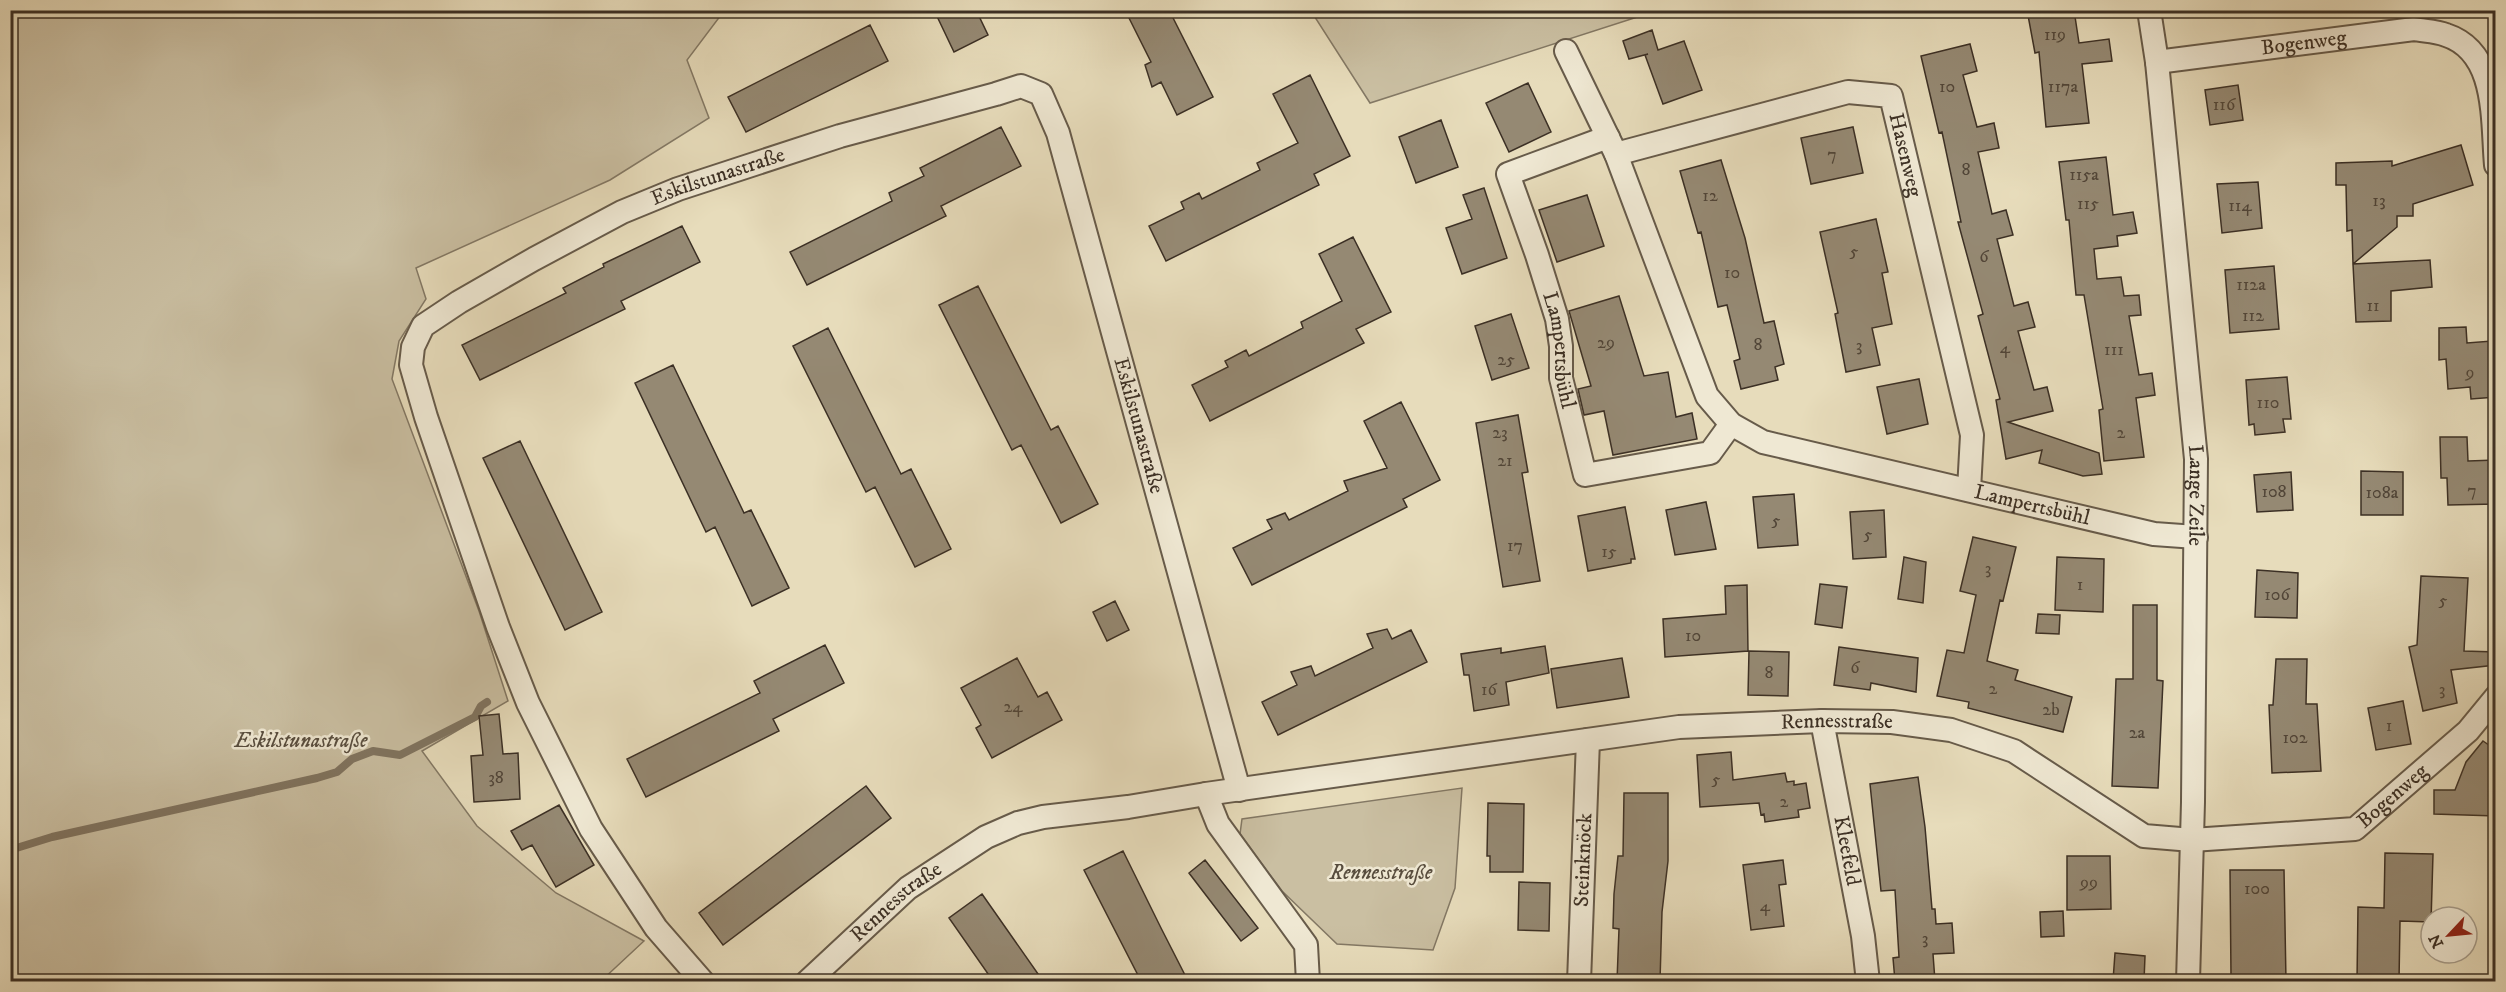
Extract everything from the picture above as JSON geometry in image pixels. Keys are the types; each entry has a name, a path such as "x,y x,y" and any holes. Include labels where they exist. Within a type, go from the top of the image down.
{"street":[{"name":"Lange Zeile","path":"2149,10 2157,62 2196,459 2192,840 2188,981"},
{"name":"Bogenweg","path":"2157,62 2414,29 2446,35 2466,46 2482,67 2491,97 2496,165"},
{"name":"Lampertsbühl","path":"1566,51 1612,145 1707,396 1731,424 1763,442 2154,534 2196,537"},
{"name":"Eskilstunastraße","path":"703,981 656,928 591,829 528,703 495,616 426,417 411,365 413,347 423,326 544,254 622,212 678,189 840,136 1021,86 1041,94 1058,134 1239,790"},
{"name":"Hasenweg","path":"1612,145 1848,92 1891,96 1972,435 1969,490"},
{"name":"Lampertsbühl","path":"1612,145 1508,174 1557,319 1561,346 1561,378 1585,475 1710,453 1731,424"},
{"name":"Bogenweg","path":"2192,840 2355,829 2468,731 2496,698"},
{"name":"Rennesstraße","path":"807,981 908,888 986,837 1018,823 1042,817 1128,807 1679,727 1822,721 1892,722 1951,730 2014,751 2144,836 2192,840"},
{"name":"Kleefeld","path":"1822,721 1863,936 1868,981"},
{"name":"Steinknöck","path":"1579,981 1588,740"},
{"path":"1206,794 1218,824 1306,945 1308,981"}],"green space":[{"path":"10,11 724,11 687,60 709,118 610,180 416,268 426,299 399,341 392,379 479,611 508,701 422,751 477,826 556,893 644,941 601,981 11,981"},
{"path":"1311,11 1656,11 1370,103"},
{"name":"Rennesstraße","path":"1462,788 1455,888 1433,950 1337,944 1282,891 1240,834 1242,819"}],"building":[{"path":"934,10 976,10 988,35 954,52"},
{"path":"1125,10 1169,10 1213,97 1177,115 1161,82 1152,87 1145,65 1151,62"},
{"path":"2027,10 2074,10 2079,43 2109,39 2112,61 2082,64 2089,123 2046,127 2039,52 2035,53"},
{"path":"870,25 888,61 746,132 728,97"},
{"path":"1652,30 1658,50 1684,41 1702,90 1663,104 1645,55 1648,54 1629,59 1623,41"},
{"path":"1970,44 1977,71 1963,75 1977,127 1994,123 1999,148 1978,152 1992,214 2006,210 2013,235 1997,239 2014,306 2028,302 2035,327 2018,331 2034,390 2047,387 2053,411 2008,422 2099,453 2102,474 2083,476 2039,463 2042,450 2006,459 1996,400 2000,399 1978,316 1983,314 1958,222 1961,222 1942,132 1939,133 1921,56"},
{"path":"1310,75 1350,156 1314,174 1319,185 1166,261 1149,226 1184,209 1181,202 1199,193 1202,199 1260,170 1257,163 1298,143 1273,94"},
{"path":"1528,83 1551,132 1509,152 1486,103"},
{"path":"2238,85 2243,120 2210,125 2205,90"},
{"path":"1441,120 1458,167 1416,183 1399,137"},
{"path":"1001,127 1021,166 941,206 946,216 807,285 790,252 892,201 889,193 924,176 920,168"},
{"path":"1853,127 1863,173 1811,184 1801,138"},
{"path":"2461,145 2473,185 2413,204 2413,216 2397,216 2397,227 2353,264 2352,230 2347,231 2346,185 2336,185 2336,163 2392,161 2392,166"},
{"path":"2106,157 2113,215 2133,212 2137,233 2117,236 2118,246 2094,249 2097,279 2121,277 2124,296 2139,295 2141,315 2129,316 2139,375 2152,373 2155,395 2136,398 2144,457 2104,461 2099,410 2103,409 2084,295 2076,295 2069,220 2066,220 2059,162"},
{"path":"1721,160 1745,238 1764,323 1774,321 1784,364 1775,367 1778,380 1741,389 1734,361 1740,359 1727,305 1718,307 1701,232 1698,233 1680,171"},
{"path":"2258,182 2262,228 2222,233 2217,184"},
{"path":"1484,188 1507,258 1462,274 1446,228 1472,219 1463,195"},
{"path":"1587,195 1604,246 1557,262 1539,210"},
{"path":"1876,219 1888,272 1882,273 1892,324 1872,328 1880,365 1846,372 1835,314 1838,313 1820,232"},
{"path":"682,226 700,262 621,301 625,309 480,380 462,345 566,293 563,288 604,267 603,264"},
{"path":"1353,237 1391,312 1356,329 1364,343 1210,421 1192,385 1228,367 1225,361 1246,350 1249,356 1303,328 1301,322 1342,301 1319,254"},
{"path":"2430,260 2432,287 2391,291 2391,321 2356,322 2353,264"},
{"path":"2274,266 2279,329 2230,333 2225,270"},
{"path":"978,286 1051,430 1058,426 1098,504 1061,523 1021,445 1012,450 939,305"},
{"path":"1619,296 1644,376 1668,372 1676,417 1692,413 1697,439 1613,455 1604,411 1584,415 1578,389 1591,386 1569,311"},
{"path":"1511,314 1529,368 1492,380 1475,326"},
{"path":"2466,327 2467,343 2492,341 2496,397 2471,399 2470,387 2448,389 2446,359 2439,360 2439,328"},
{"path":"828,328 901,474 911,469 951,549 915,567 875,487 866,492 793,346"},
{"path":"673,365 744,513 751,510 789,588 752,606 715,527 706,532 635,383"},
{"path":"2287,377 2291,419 2283,419 2285,432 2255,435 2254,424 2249,425 2246,380"},
{"path":"1919,379 1928,424 1887,434 1877,387"},
{"path":"1401,402 1440,480 1403,499 1407,507 1252,585 1233,548 1272,529 1267,520 1285,513 1289,520 1348,491 1344,481 1387,468 1364,421"},
{"path":"1518,415 1528,472 1522,473 1540,581 1503,587 1476,423"},
{"path":"2440,437 2467,437 2468,461 2496,460 2496,504 2448,505 2447,478 2441,478"},
{"path":"520,441 602,612 565,630 483,458"},
{"path":"2361,471 2403,472 2403,515 2361,515"},
{"path":"2291,472 2293,510 2257,512 2254,475"},
{"path":"1794,494 1798,545 1758,548 1753,497"},
{"path":"1706,502 1716,549 1675,555 1666,510"},
{"path":"1625,507 1635,559 1631,559 1631,563 1588,571 1578,516"},
{"path":"1884,510 1886,557 1853,559 1850,512"},
{"path":"1973,537 2016,547 2003,601 2000,600 1987,661 2018,670 2015,680 2072,697 2063,732 1968,708 1969,702 1937,696 1947,650 1964,653 1976,595 1960,591"},
{"path":"1904,557 1926,562 1923,603 1898,599"},
{"path":"2057,557 2104,559 2103,612 2055,610"},
{"path":"2257,570 2298,573 2297,618 2255,617"},
{"path":"2421,576 2468,578 2464,651 2496,652 2496,665 2451,670 2457,703 2423,711 2409,647 2417,645"},
{"path":"1820,584 1847,587 1842,628 1815,624"},
{"path":"1747,585 1748,651 1665,657 1663,619 1726,614 1725,586"},
{"path":"1115,601 1129,630 1107,641 1093,612"},
{"path":"2133,605 2157,605 2157,680 2163,681 2158,788 2112,786 2116,679 2133,679"},
{"path":"2038,614 2060,615 2059,634 2036,633"},
{"path":"1387,629 1392,639 1411,630 1427,662 1278,735 1262,702 1297,685 1291,672 1311,666 1315,676 1373,648 1367,634"},
{"path":"825,645 844,683 773,719 779,731 646,797 627,759 760,693 754,681"},
{"path":"1545,646 1549,673 1506,682 1509,705 1474,711 1469,675 1464,675 1461,654 1501,648 1501,653"},
{"path":"1839,647 1918,658 1916,692 1871,683 1870,690 1834,685"},
{"path":"1749,651 1789,652 1788,696 1748,695"},
{"path":"1017,658 1038,697 1047,692 1062,720 992,758 976,728 981,725 961,688"},
{"path":"1622,658 1629,697 1557,708 1551,669"},
{"path":"2276,659 2307,659 2306,704 2317,704 2321,771 2272,773 2269,705 2273,705"},
{"path":"2403,701 2411,744 2376,750 2368,708"},
{"path":"499,714 503,754 518,753 520,799 474,802 471,756 483,755 479,716"},
{"path":"2483,741 2496,750 2496,816 2434,814 2434,790 2455,790 2466,762"},
{"path":"1731,752 1733,780 1785,773 1787,782 1794,781 1794,785 1806,783 1810,808 1798,810 1799,817 1765,822 1759,803 1700,807 1697,755"},
{"path":"1918,777 1932,909 1935,909 1936,924 1952,923 1954,953 1933,954 1935,981 1895,981 1893,958 1899,957 1895,890 1881,891 1870,784"},
{"path":"866,786 891,818 723,945 699,913"},
{"path":"1624,793 1668,793 1668,861 1662,912 1660,981 1617,981 1619,929 1613,928 1614,894 1618,856 1623,856"},
{"path":"1488,803 1524,804 1523,872 1490,872 1490,856 1487,856"},
{"path":"559,805 594,865 556,887 532,845 522,850 511,831"},
{"path":"1123,851 1188,981 1141,981 1084,870"},
{"path":"2385,853 2433,854 2432,905 2419,905 2419,922 2400,921 2399,981 2357,981 2358,907 2384,908"},
{"path":"2067,856 2110,856 2111,909 2067,910"},
{"path":"1205,860 1258,928 1241,941 1189,873"},
{"path":"1783,860 1786,884 1779,885 1784,926 1751,930 1743,865"},
{"path":"2230,870 2284,870 2286,981 2261,981 2262,975 2231,975"},
{"path":"1519,882 1550,883 1549,931 1518,930"},
{"path":"982,894 1043,981 993,981 949,918"},
{"path":"2063,911 2064,936 2041,937 2040,912"},
{"path":"2115,953 2145,956 2144,981 2113,981"}],"waterway":[{"path":"10,850 52,837 317,778 337,772 352,759 373,751 400,755 475,717 481,706 487,702"}]}
